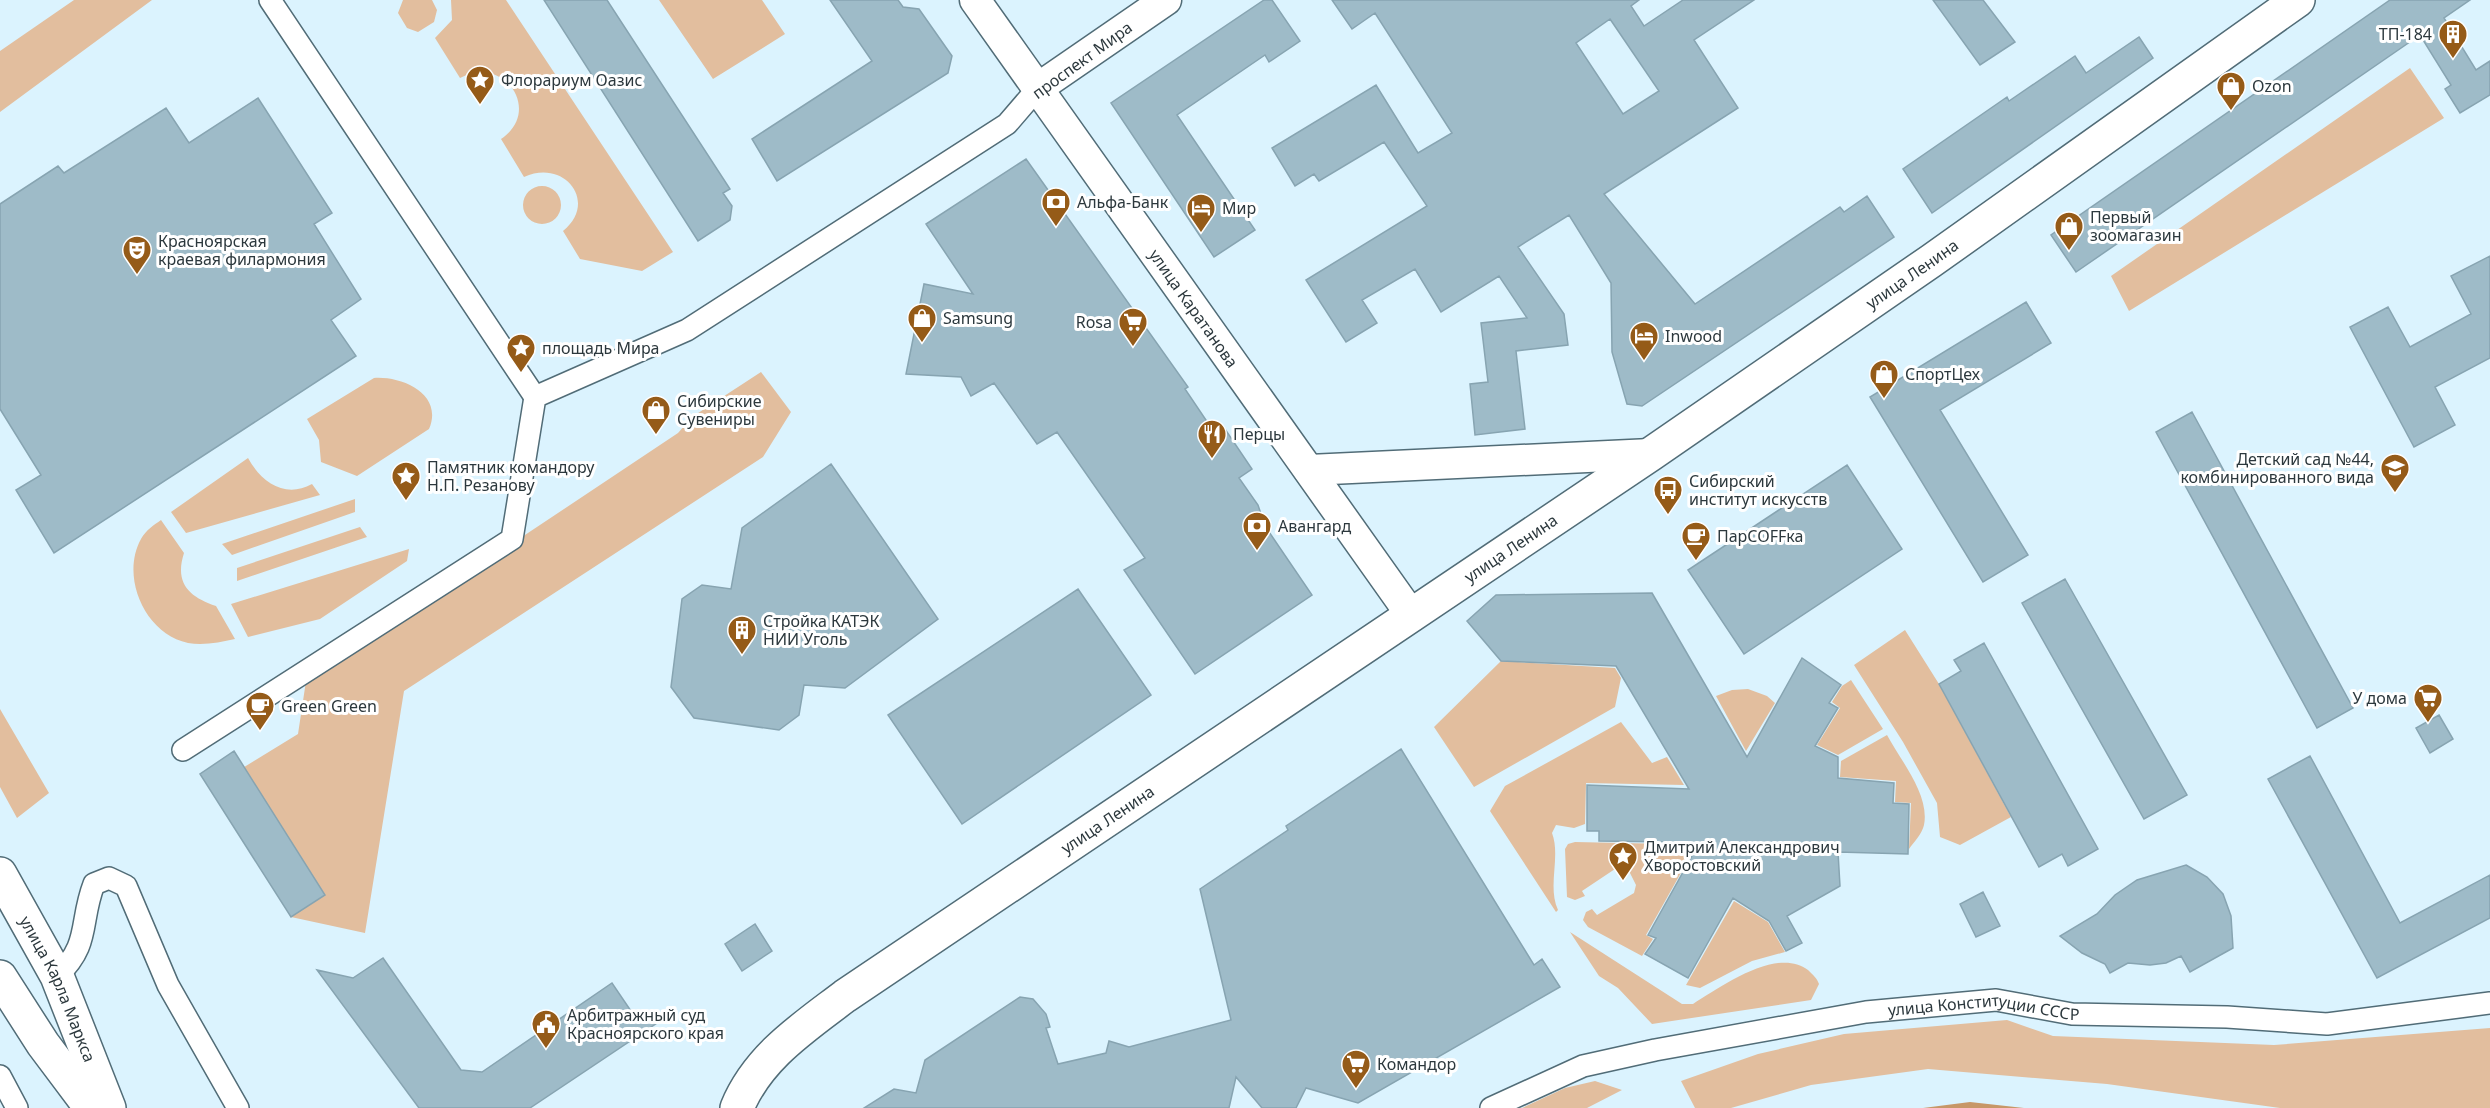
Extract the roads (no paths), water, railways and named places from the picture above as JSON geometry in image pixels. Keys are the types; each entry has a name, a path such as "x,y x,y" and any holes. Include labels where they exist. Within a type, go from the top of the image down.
{"main road":[{"name":"улица Ленина","path":"737,1108 760,1069 785,1041 845,996 1651,454 1931,261 2298,0"},
{"name":"улица Карла Маркса","path":"0,874 57,976 109,1108"},
{"name":"улица Карла Маркса","path":"0,977 43,1044 91,1108"}],"street":[{"path":"183,750 512,539 535,397 270,0"},
{"name":"улица Каратанова","path":"975,0 1412,616"},
{"name":"проспект Мира","path":"535,397 687,330 1007,124 1038,88 1166,0"},
{"path":"1309,471 1651,454"},
{"path":"57,976 72,962 82,941 89,897 94,884 109,878 126,886 168,985 238,1108"},
{"name":"улица Конституции СССР","path":"1491,1108 1583,1066 1655,1050 1866,1012 1996,1000 2072,1014 2227,1017 2326,1024 2490,1003"},
{"path":"0,1076 17,1108"}],"place":[{"name":"ТП-184","path":"2453,60"},
{"name":"Флорариум Оазис","path":"480,106"},
{"name":"Ozon","path":"2231,112"},
{"name":"Альфа-Банк","path":"1056,228"},
{"name":"Мир","path":"1201,234"},
{"name":"Первый зоомагазин","path":"2069,252"},
{"name":"Красноярская краевая филармония","path":"137,276"},
{"name":"Samsung","path":"922,344"},
{"name":"Rosa","path":"1133,348"},
{"name":"Inwood","path":"1644,362"},
{"name":"площадь Мира","path":"521,374"},
{"name":"СпортЦех","path":"1884,400"},
{"name":"Сибирские Сувениры","path":"656,436"},
{"name":"Перцы","path":"1212,460"},
{"name":"Детский сад №44, комбинированного вида","path":"2395,494"},
{"name":"Памятник командору Н.П. Резанову","path":"406,502"},
{"name":"Сибирский институт искусств","path":"1668,516"},
{"name":"Авангард","path":"1257,552"},
{"name":"ПарCOFFка","path":"1696,562"},
{"name":"Стройка КАТЭК НИИ Уголь","path":"742,656"},
{"name":"У дома","path":"2428,724"},
{"name":"Green Green","path":"260,732"},
{"name":"Дмитрий Александрович Хворостовский","path":"1623,882"},
{"name":"Арбитражный суд Красноярского края","path":"546,1050"},
{"name":"Командор","path":"1356,1090"}]}
